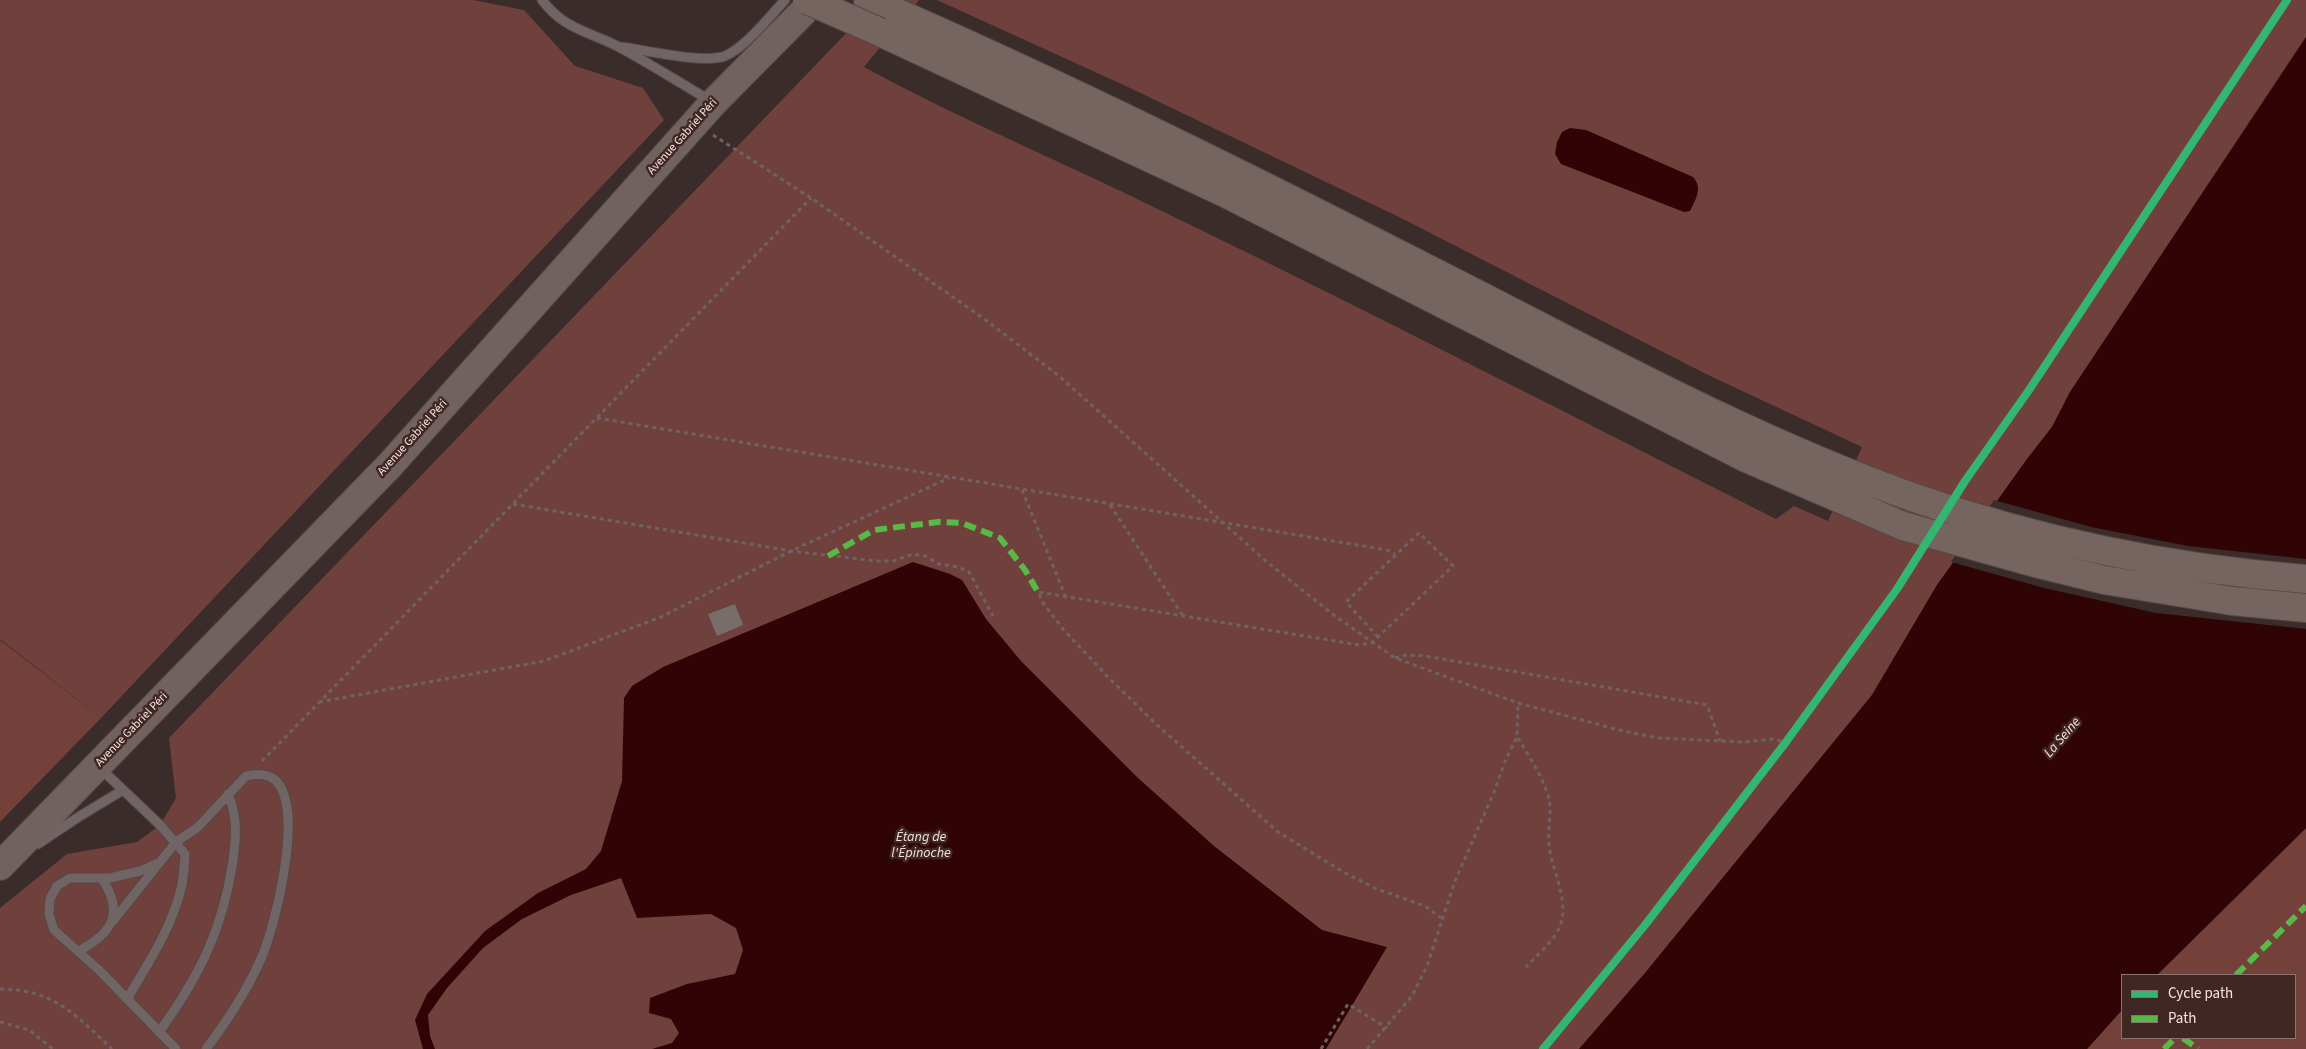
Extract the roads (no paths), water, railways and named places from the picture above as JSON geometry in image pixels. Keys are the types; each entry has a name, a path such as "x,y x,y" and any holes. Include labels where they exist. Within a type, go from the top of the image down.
{"highway":[{"path":"807,0 889,23 1233,169 1671,392 1850,474 1919,499 2053,540 2172,563 2306,579"},
{"path":"868,0 889,23 1746,458 1839,500 1903,526 2104,580 2232,601 2306,608"}],"main road":[{"name":"Avenue Gabriel Péri","path":"0,867 390,465 713,103 815,0"}],"lane":[{"path":"542,0 554,15 570,26 617,46 713,103"},
{"path":"617,46 706,59 725,56 738,48 785,0"},
{"path":"98,766 176,842 185,854 181,888 160,942 126,999"},
{"path":"78,951 93,943 105,932 176,842 198,827 246,776 256,774 274,779 284,796 287,847 282,886 274,924 245,990 206,1049"},
{"path":"0,867 124,790"},
{"path":"159,1032 180,1003 199,969 225,908 237,835 234,809 228,794"},
{"path":"158,863 140,871 102,878 70,878 57,886 50,899 49,914 54,930 78,951 176,1049"},
{"path":"102,878 111,892 115,907 112,921"}],"water":[{"name":"La Seine","path":"2306,37 2306,828 2158,974 2121,974 2121,1011 2087,1049 1579,1049 1645,973 1872,695 1937,585 2052,427 2070,392"},
{"path":"1570,128 1586,130 1693,177 1698,185 1698,189 1690,211 1684,212 1561,164 1555,154 1557,142 1562,132"},
{"name":"Étang de l'Épinoche","path":"913,562 962,580 986,619 1021,661 1137,777 1214,846 1322,930 1387,947 1326,1049 652,1049 672,1043 679,1033 671,1019 649,1013 650,998 687,984 735,974 743,950 736,928 711,914 637,918 621,878 571,895 522,919 483,948 447,988 428,1015 430,1036 435,1049 423,1049 415,1020 427,994 485,931 538,893 586,869 601,851 622,781 624,698 632,686 663,667"}]}
